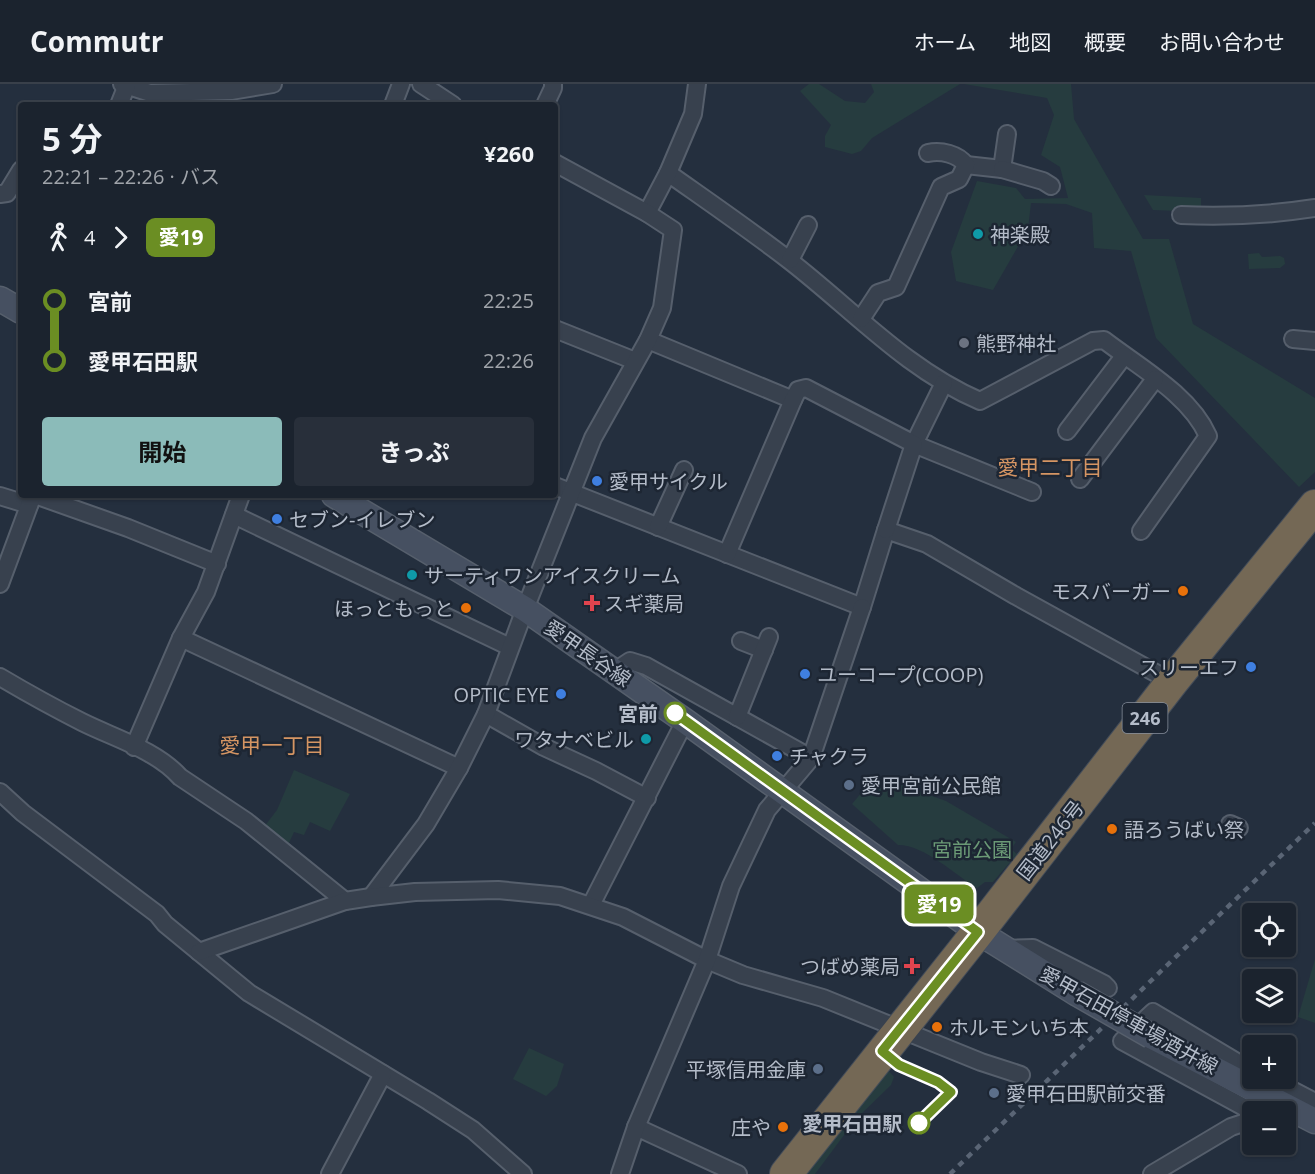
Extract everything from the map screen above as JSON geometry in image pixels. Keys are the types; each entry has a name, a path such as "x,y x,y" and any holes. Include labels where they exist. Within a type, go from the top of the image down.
{"highway":[{"name":"国道246号","path":"786,1174 1172,682 1315,506"}],"street":[{"path":"120,102 124,85 150,93 228,98 273,84"},
{"path":"394,102 401,84"},
{"path":"420,84 448,102"},
{"path":"546,102 553,84"},
{"path":"647,213 693,114 698,84"},
{"path":"1002,169 1007,134"},
{"path":"928,153 935,151 953,154 962,159 966,165 1002,169 1043,181 1050,186"},
{"path":"371,897 426,824 459,768 486,714 525,609 563,490 648,340 662,308 673,230 647,213 558,165"},
{"path":"861,319 878,293 896,287 941,187 959,179 966,165"},
{"path":"668,172 790,260 891,345 944,383 980,400 1093,341 1104,340 1182,399 1198,418 1208,436 1141,531"},
{"path":"11,192 18,177"},
{"path":"1181,214 1220,217 1315,208"},
{"path":"790,260 808,225"},
{"path":"0,299 18,309"},
{"path":"558,330 635,361"},
{"path":"648,340 793,400"},
{"path":"1067,431 1124,356"},
{"path":"1080,479 1115,446 1155,380"},
{"path":"620,1174 636,1126 707,960 731,886 767,810 811,758 914,444 944,383"},
{"path":"727,554 793,400 798,390 806,388 995,484 1032,492"},
{"path":"658,527 684,470"},
{"path":"563,490 862,607"},
{"path":"0,496 18,497"},
{"path":"0,584 32,498 128,528 217,564"},
{"path":"134,747 180,638 206,592 240,498"},
{"name":"愛甲長谷線","path":"339,498 525,609 686,721 978,932"},
{"path":"234,515 510,647"},
{"path":"886,530 927,544 1172,682"},
{"path":"180,638 459,768"},
{"path":"737,717 767,644 741,641"},
{"path":"618,673 630,661 646,666 811,758"},
{"path":"0,677 83,723 171,767 180,777 246,821 345,901"},
{"path":"486,714 544,747 647,798"},
{"path":"591,905 686,721"},
{"path":"0,792 23,813 157,915 249,993 473,1130 523,1174"},
{"path":"199,952 345,901 415,892 498,890 560,896 623,917 707,960 743,975 823,998 981,1062 1021,1075"},
{"name":"愛甲石田停車場酒井線","path":"978,932 1076,993 1265,1101"},
{"path":"1005,949 1033,948 1108,988"},
{"path":"1242,1065 1153,1012 1122,1041 1242,1106"},
{"path":"330,1174 382,1074"},
{"path":"1290,1089 1313,1101 1315,1107"},
{"name":"愛甲石田停車場酒井線","path":"1296,1114 1315,1121"},
{"path":"1152,1174 1231,1127 1242,1123"},
{"path":"636,1126 738,1174"}],"green space":[{"path":"809,84 819,84 845,101 865,103 874,92 871,84 960,84 872,138 861,151 852,154 825,147 825,136 831,125 800,91"},
{"path":"964,84 1071,84 1074,119 1143,239 1169,239 1193,324 1315,398 1315,472 1299,487 1156,338 1131,251 1094,248 1092,213 1066,204 1031,203 1028,229 993,290 956,281 951,252 977,181 1016,188 1025,199 1068,198 1060,167 1041,155 1054,115 1047,98"},
{"path":"1144,195 1201,198 1201,212 1153,210"},
{"path":"1259,253 1262,257 1280,256 1284,258 1285,264 1280,268 1249,269 1248,254"},
{"path":"294,770 350,794 330,831 310,822 304,835 294,832 288,845 264,827 277,810"},
{"name":"宮前公園","path":"879,777 946,801 1016,842 1011,849 1017,854 993,882 985,882 977,888 929,855 908,846 898,845 852,804 868,785"},
{"path":"1315,959 1315,1023 1298,1017"},
{"path":"529,1048 564,1064 557,1086 546,1096 513,1079"},
{"path":"888,1070 894,1077 891,1085 856,1119 815,1174 800,1174"}],"railway":[{"path":"950,1174 1315,823"}],"bus line":[{"name":"愛19","path":"675,713 978,932 882,1051 899,1065 938,1082 951,1092 919,1123"}],"place":[{"name":"神楽殿","path":"978,234"},
{"name":"熊野神社","path":"964,343"},
{"name":"愛甲サイクル","path":"597,481"},
{"name":"セブン-イレブン","path":"277,519"},
{"name":"サーティワンアイスクリーム","path":"412,575"},
{"name":"モスバーガー","path":"1183,591"},
{"name":"スギ薬局","path":"592,603"},
{"name":"ほっともっと","path":"466,608"},
{"name":"スリーエフ","path":"1251,667"},
{"name":"ユーコープ(COOP)","path":"805,674"},
{"name":"OPTIC EYE","path":"561,694"},
{"name":"宮前","path":"675,713"},
{"name":"ワタナベビル","path":"646,739"},
{"name":"チャクラ","path":"777,756"},
{"name":"愛甲宮前公民館","path":"849,785"},
{"name":"語ろうばい祭","path":"1112,829"},
{"name":"つばめ薬局","path":"912,966"},
{"name":"ホルモンいち本","path":"937,1027"},
{"name":"平塚信用金庫","path":"818,1069"},
{"name":"愛甲石田駅前交番","path":"994,1093"},
{"name":"愛甲石田駅","path":"919,1123"},
{"name":"庄や","path":"783,1127"}],"district":[{"name":"愛甲二丁目","path":"1050,467"},
{"name":"愛甲一丁目","path":"272,745"}]}
